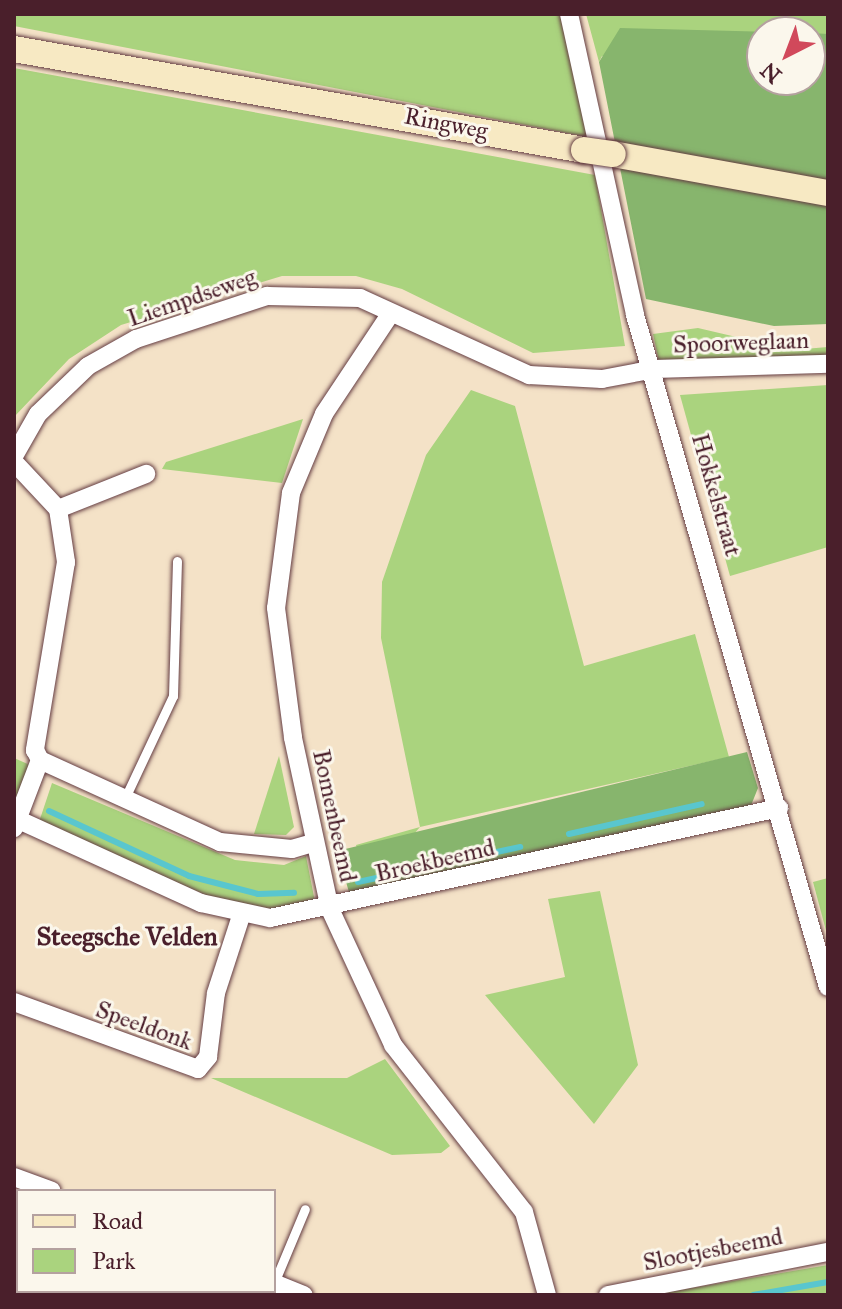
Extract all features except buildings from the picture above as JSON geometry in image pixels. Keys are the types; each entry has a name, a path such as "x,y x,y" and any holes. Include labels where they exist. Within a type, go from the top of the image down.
{"main road":[{"name":"Ringweg","path":"14,38 65,54"},
{"name":"Ringweg","path":"14,49 65,54 828,193"}],"street":[{"name":"Hokkelstraat","path":"569,14 635,315 655,369 828,987"},
{"name":"Liempdseweg","path":"14,456 38,414 88,366 136,339 267,296 360,298 529,375 602,379 655,369"},
{"name":"Bomenbeemd","path":"391,313 324,414 291,493 280,547 276,608 313,843 330,909 393,1045 524,1212 547,1295"},
{"name":"Spoorweglaan","path":"655,369 828,364"},
{"path":"14,462 58,509 66,562 35,750 40,760 220,842 292,849 313,843"},
{"path":"58,509 146,474"},
{"path":"18,825 40,760"},
{"name":"Broekbeemd","path":"18,825 241,916 330,909 779,808"},
{"name":"Speeldonk","path":"14,1002 198,1069 208,1057 216,993 241,916"},
{"path":"14,1177 47,1189"},
{"name":"Slootjesbeemd","path":"608,1295 828,1252"},
{"path":"276,1284 304,1295"}],"lane":[{"path":"124,800 173,696 177,561"},
{"path":"276,1278 305,1209"}],"green space":[{"path":"14,14 560,14 588,137 14,26"},
{"path":"586,14 828,14 828,162 602,56 599,62"},
{"path":"620,28 746,31 746,96 826,96 828,34 828,324 774,326 646,299 599,62"},
{"path":"14,68 595,175 625,346 533,353 402,289 356,276 282,276 121,325 69,359 14,417"},
{"path":"698,328 792,350 828,347 828,359 659,362 653,334"},
{"path":"828,385 828,547 730,576 680,395"},
{"path":"471,390 515,406 584,666 695,634 729,757 420,827 381,638 382,582 426,455"},
{"path":"303,419 282,483 162,469 166,462"},
{"path":"747,752 758,788 750,808 351,899 337,851"},
{"path":"279,756 294,827 286,835 254,834"},
{"path":"14,758 30,765 17,803 14,802"},
{"path":"52,783 235,860 284,865 306,856 315,902 274,910 217,900 39,822"},
{"path":"420,827 367,888 356,845"},
{"path":"828,878 828,938 813,882"},
{"path":"600,891 638,1065 594,1124 485,995 565,977 548,899"},
{"path":"385,1059 450,1146 441,1153 392,1155 211,1078 347,1078"},
{"path":"828,1265 828,1295 651,1295"},
{"path":"143,1293 258,1293 258,1295"}],"waterway":[{"path":"569,834 702,804"},
{"path":"49,811 189,876 258,894 294,893"},
{"path":"358,882 520,847"},
{"path":"753,1295 828,1282"},
{"name":"Bomenbeemd","path":"186,1293 191,1295"}],"district":[{"name":"Steegsche Velden","path":"127,937"}]}
